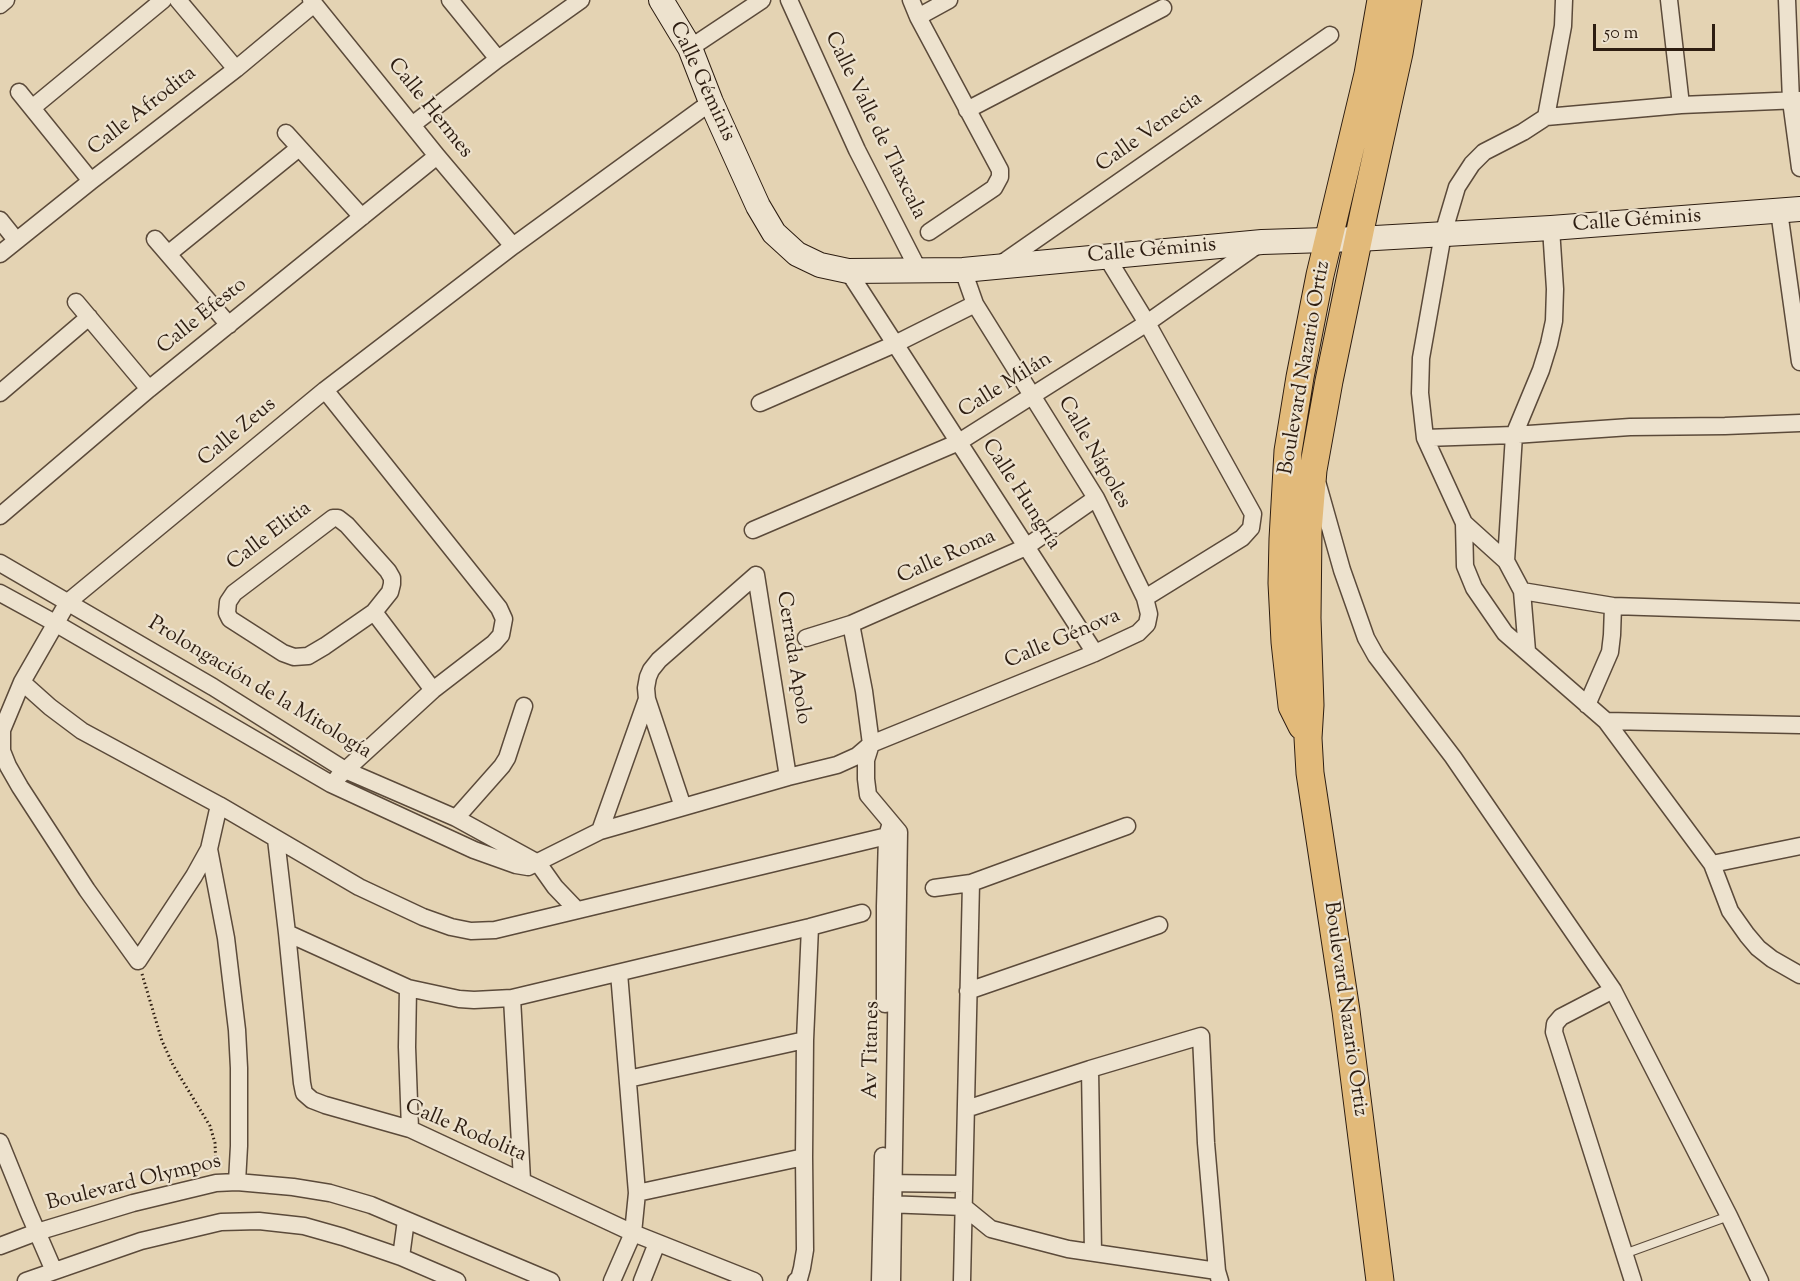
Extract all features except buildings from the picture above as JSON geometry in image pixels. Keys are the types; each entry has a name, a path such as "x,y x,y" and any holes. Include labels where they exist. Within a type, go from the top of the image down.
{"main road":[{"name":"Boulevard Nazario Ortiz","path":"1308,738 1292,706 1285,642 1283,539 1288,450 1300,377 1328,240 1368,74 1381,0"},
{"name":"Boulevard Nazario Ortiz","path":"1380,1281 1346,1011 1310,773 1308,531 1313,470 1329,381 1399,53 1408,0"}],"street":[{"path":"0,5 6,0"},
{"path":"32,108 163,0"},
{"path":"178,0 236,69"},
{"path":"450,0 498,59"},
{"path":"412,125 498,59 581,0"},
{"name":"Calle Géminis","path":"662,0 690,48 711,102 758,206 774,233 797,254 820,265 848,271 963,270 1262,242 1551,228 1790,210"},
{"path":"690,48 762,0"},
{"name":"Calle Valle de Tlaxcala","path":"789,0 857,150 919,271"},
{"path":"911,0 999,170 1000,177 994,188 929,232"},
{"path":"918,17 949,0"},
{"path":"1546,117 1563,26 1564,0"},
{"path":"1669,0 1681,105"},
{"path":"1792,1 1800,168"},
{"name":"Calle Afrodita","path":"0,255 16,240 236,69 313,2"},
{"name":"Calle Hermes","path":"313,2 513,246"},
{"path":"967,110 1163,8"},
{"name":"Calle Venecia","path":"996,267 1330,35"},
{"path":"19,92 91,181"},
{"path":"1527,651 1522,591 1506,561 1464,523 1425,438 1420,393 1421,358 1443,234 1457,187 1472,164 1484,153 1546,117 1681,105 1796,100"},
{"name":"Calle Zeus","path":"138,961 87,890 8,766 2,752 2,730 22,682 68,602 325,390 513,246 711,102"},
{"path":"285,133 362,217"},
{"path":"168,254 299,148"},
{"name":"Calle Efesto","path":"4,505 437,156"},
{"path":"1790,210 1800,362"},
{"path":"0,220 16,240"},
{"path":"1506,561 1514,435 1541,370 1554,321 1555,289 1551,228"},
{"path":"155,239 229,325"},
{"name":"Calle Milán","path":"753,530 959,442 1147,323 1262,242"},
{"path":"1106,256 1147,323"},
{"name":"Calle Nápoles","path":"963,270 975,304 1096,498 1145,598"},
{"name":"Calle Hungría","path":"848,271 1095,653"},
{"path":"76,302 149,389"},
{"path":"760,403 895,344 975,304"},
{"path":"0,393 89,317"},
{"name":"Calle Génova","path":"788,777 837,765 856,756 872,744 1095,653 1138,633 1147,624 1149,614 1145,598 1242,538 1251,528 1253,514 1147,323"},
{"path":"325,390 499,608 504,619 501,635 494,643 433,690 331,784"},
{"path":"1425,438 1630,427 1800,423"},
{"path":"1313,470 1353,604 1366,638 1376,656 1453,757 1614,990 1760,1281"},
{"name":"Calle Roma","path":"806,638 851,624 1026,547 1096,498"},
{"name":"Calle Elitia","path":"338,518 347,525 392,578 390,592 374,612 308,656 294,657 230,619 227,608 234,593 328,520 338,518"},
{"path":"1464,523 1465,566 1474,588 1505,633 1606,721 1712,864 1730,911 1747,935 1758,948 1800,975"},
{"name":"Prolongación de la Mitología","path":"0,563 213,687 345,770 456,818 538,863"},
{"name":"Cerrada Apolo","path":"683,807 647,699 648,677 659,660 756,575 788,777"},
{"path":"1522,591 1612,606 1800,612"},
{"name":"Prolongación de la Mitología","path":"0,593 331,784 493,857 528,867 538,863"},
{"path":"1587,705 1610,652 1612,606"},
{"path":"374,612 433,690"},
{"path":"22,682 82,731 219,805 359,887 423,917 471,932 495,930 577,910 889,829 868,795 866,760 872,744 851,624"},
{"name":"Cerrada Apolo","path":"600,831 647,699"},
{"path":"456,818 507,758 524,706"},
{"path":"1606,721 1800,725"},
{"path":"577,910 555,887 538,863 600,831 788,777"},
{"path":"138,961 209,849 219,805"},
{"path":"934,888 971,883 1127,826"},
{"name":"Av Titanes","path":"880,1281 888,1183 885,1114 885,906 889,829"},
{"name":"Calle Rodolita","path":"276,839 304,1093 312,1100 325,1105 410,1129 633,1233 754,1281"},
{"path":"1712,864 1800,846"},
{"path":"209,849 226,938 237,1030 237,1182"},
{"path":"962,1281 971,883"},
{"path":"287,933 408,988 474,1000 512,998 862,913"},
{"path":"968,991 1159,925"},
{"path":"796,1281 799,1279 805,1250 805,1040 810,927"},
{"path":"612,1281 633,1233 637,1193 619,973"},
{"path":"408,988 407,1047 410,1129"},
{"path":"1614,990 1561,1017 1555,1024 1554,1032 1633,1281"},
{"path":"512,998 522,1180"},
{"path":"887,1204 964,1207 991,1228 1068,1249 1219,1276 1206,1143 1201,1036 966,1109"},
{"path":"628,1079 805,1040"},
{"path":"1090,1069 1093,1252"},
{"path":"2,1154 54,1271"},
{"path":"637,1193 804,1157"},
{"name":"Boulevard Olympos","path":"0,1246 37,1232 133,1203 216,1183 237,1182 293,1186 330,1193 371,1205 551,1281"},
{"path":"888,1183 964,1184"},
{"name":"Av Titanes","path":"887,1204 892,1281"},
{"path":"401,1257 406,1220"},
{"path":"26,1281 141,1241 221,1222 259,1221 304,1226 343,1237 401,1257 457,1281"},
{"path":"642,1281 657,1243"}],"lane":[{"path":"1624,1254 1729,1216"}],"path":[{"path":"138,961 162,1041 173,1065 210,1126 215,1143 216,1183"}]}
